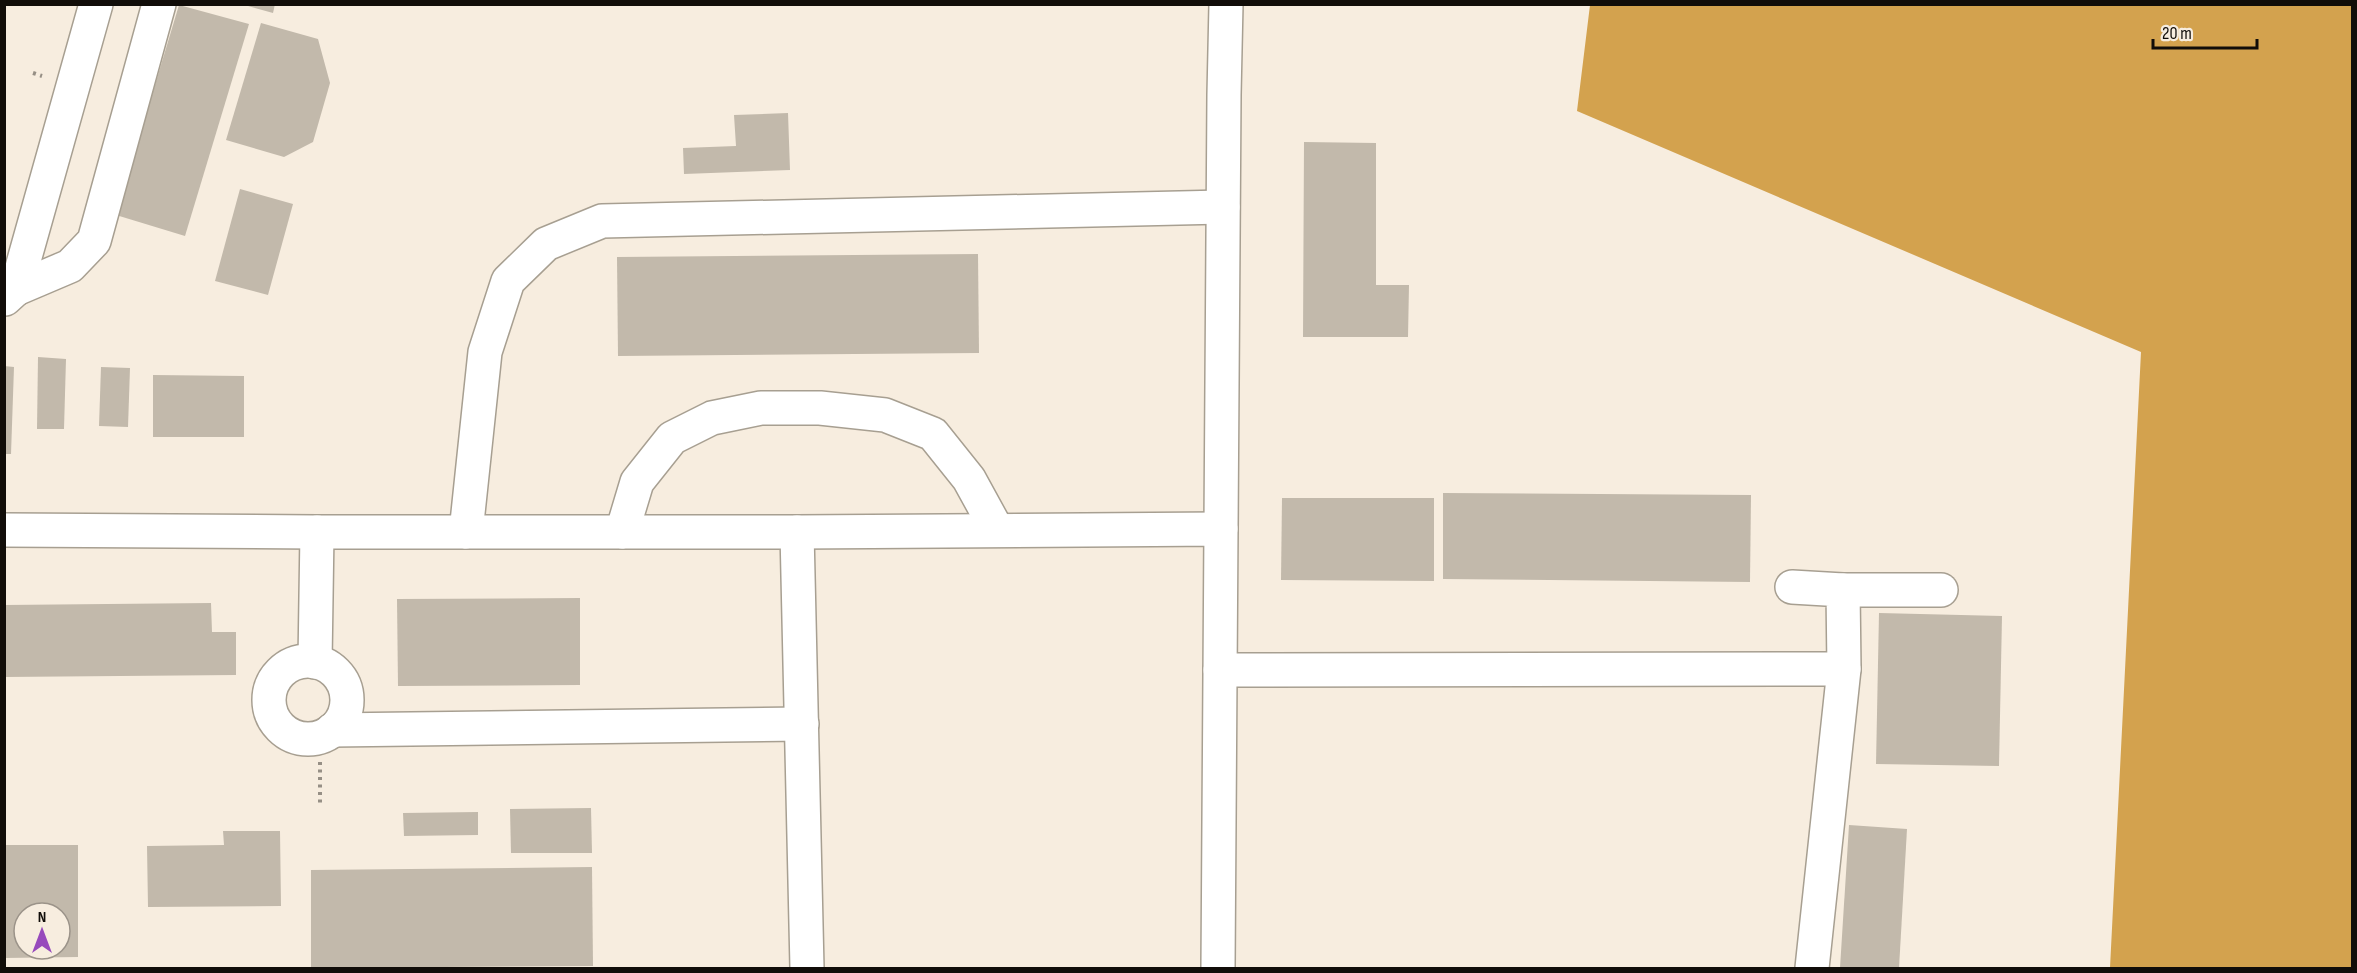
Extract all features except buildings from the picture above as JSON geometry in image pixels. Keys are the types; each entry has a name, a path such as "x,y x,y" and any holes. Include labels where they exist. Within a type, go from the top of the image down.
{"lane":[{"path":"10,294 96,4"},
{"path":"10,294 70,266 94,241 159,4"},
{"path":"1218,969 1226,4"},
{"path":"466,532 485,352 508,281 546,244 602,221 1223,207"},
{"path":"622,532 637,482 672,438 712,418 761,408 820,408 885,415 933,434 969,479 996,530"},
{"path":"4,530 797,532 1221,529"},
{"path":"315,662 317,532"},
{"path":"797,532 807,969"},
{"path":"1792,587 1843,590 1941,590"},
{"path":"1812,969 1844,669 1843,590"},
{"path":"326,734 341,721 346,710 347,697 344,685 327,666 315,662 290,665 272,683 269,709 274,721 283,730 295,737 308,739 326,734 802,724"},
{"path":"1220,670 1844,669"}],"path":[{"path":"321,806 326,734"}],"shaded area":[{"path":"1590,5 2352,5 2352,968 2110,968 2141,352 1577,111"}]}
